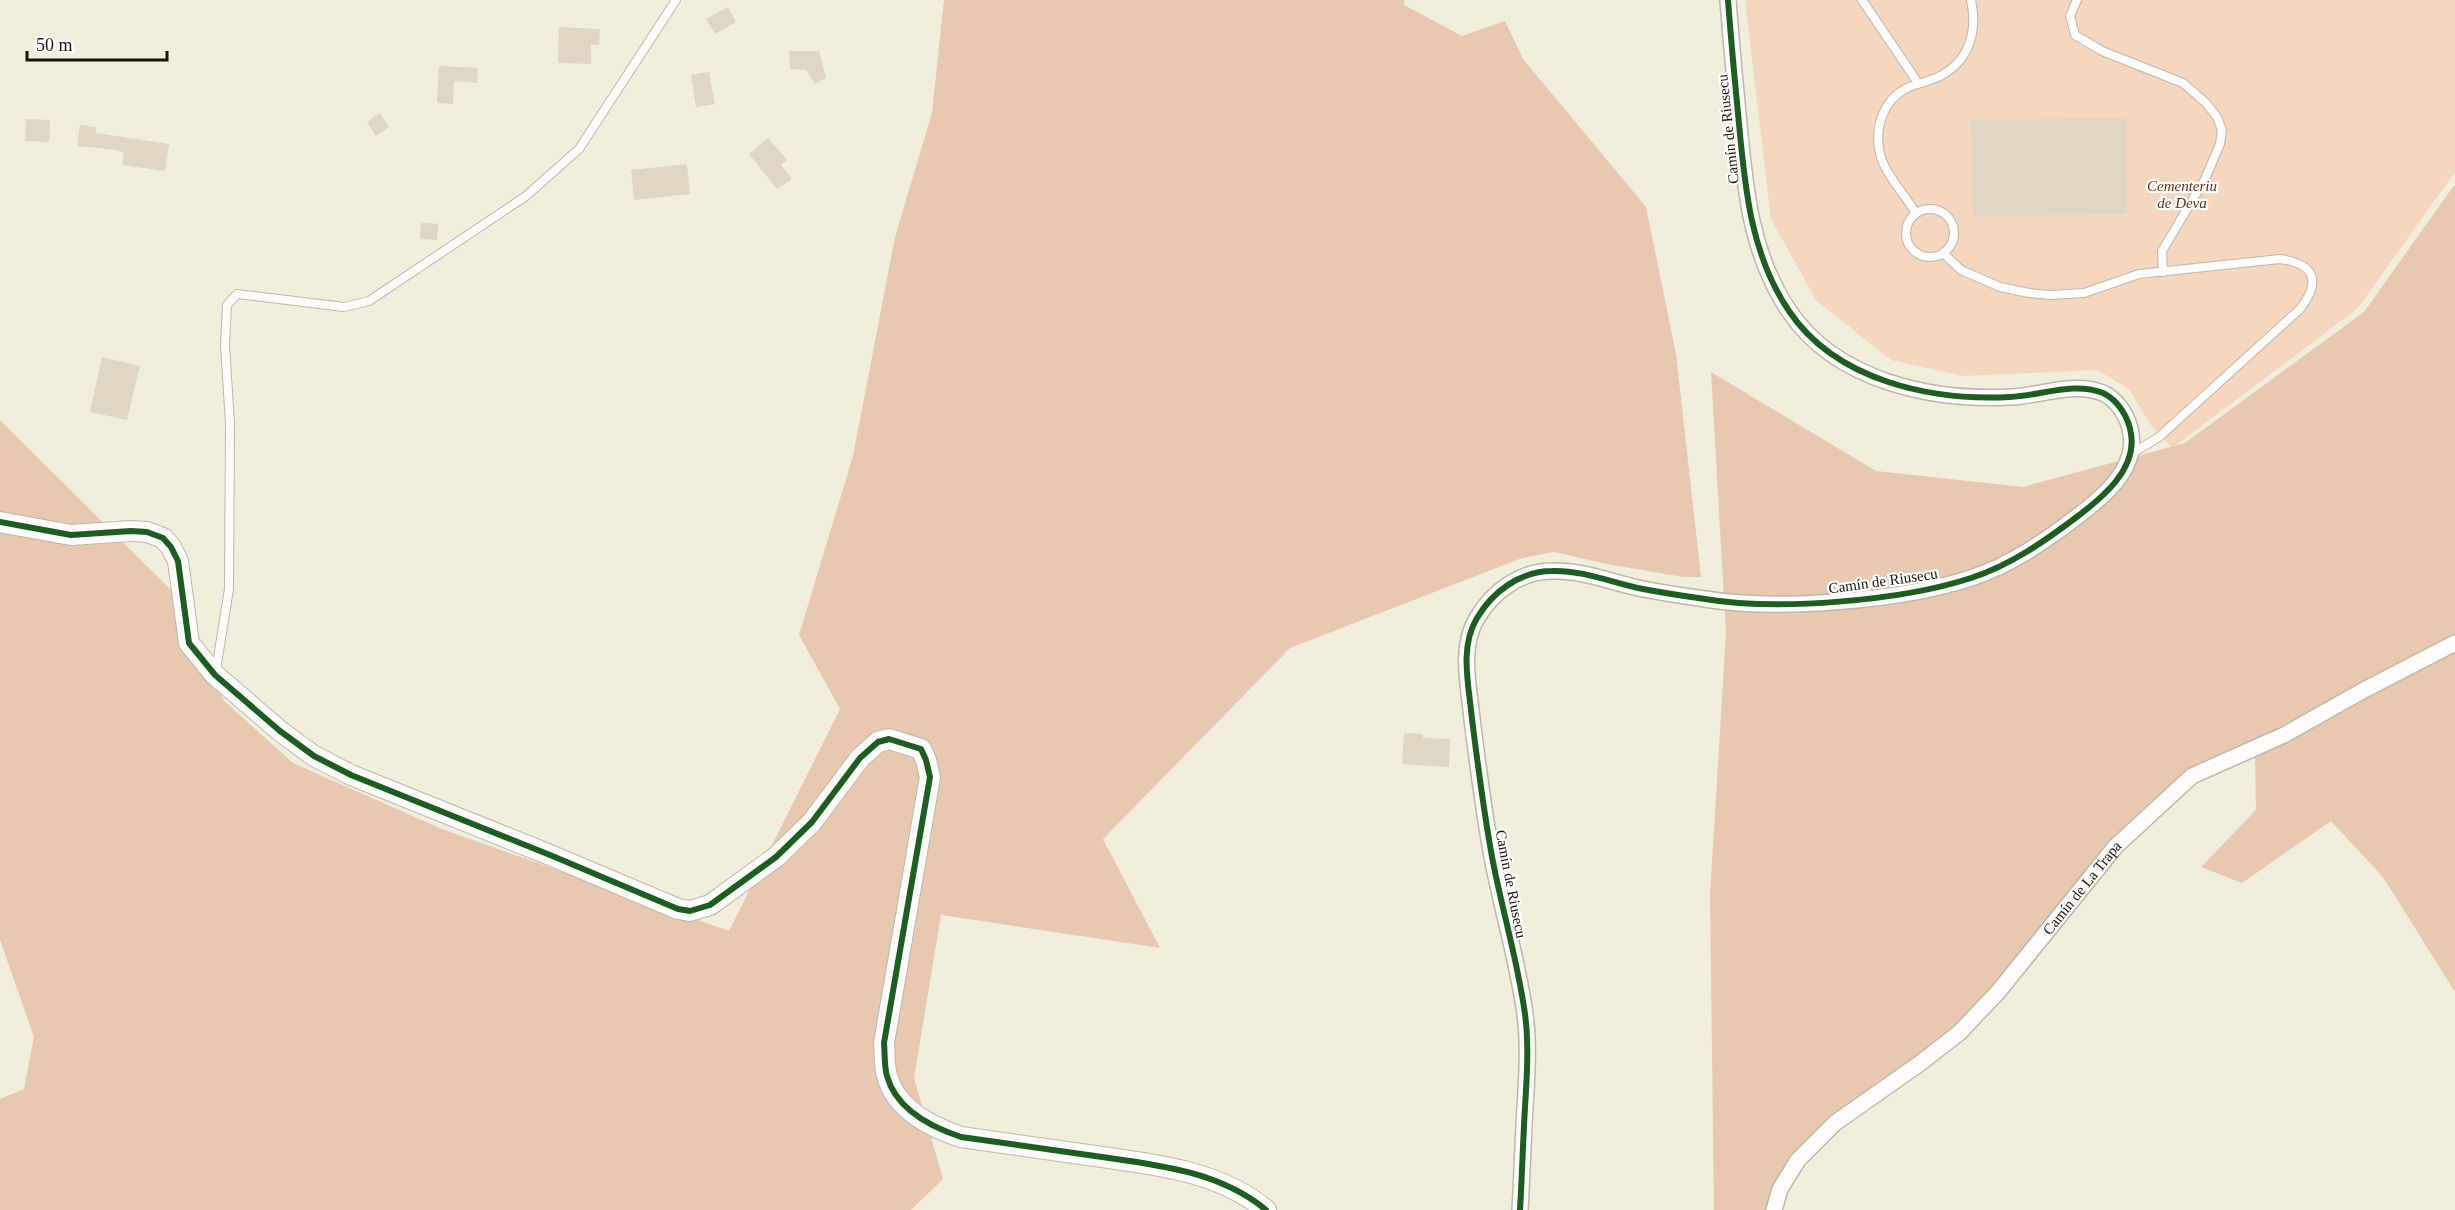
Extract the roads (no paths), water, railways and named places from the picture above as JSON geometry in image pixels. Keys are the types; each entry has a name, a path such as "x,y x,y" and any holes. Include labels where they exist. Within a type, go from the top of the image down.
{"street":[{"name":"Camín de Riusecu","path":"1520,1210 1527,1063 1526,1018 1492,857 1466,664 1468,640 1475,620 1492,599 1515,579 1549,570 1584,574 1643,589 1713,601 1785,604 1867,598 1927,590 1973,578 2018,558 2050,537 2111,486 2132,454 2131,433 2124,411 2104,394 2072,389 2014,397 1963,397 1895,385 1852,366 1819,344 1790,313 1766,268 1752,226 1744,179 1728,0"},
{"path":"0,522 71,536 130,531 147,532 163,538 178,561 189,643 215,675 280,731 314,756 351,774 690,912 710,905 776,857 812,822 860,758 878,742 889,739 921,749 930,777 884,1043 887,1076 899,1100 916,1115 940,1130 961,1137 1145,1163 1207,1177 1230,1186 1253,1199 1266,1210"},
{"name":"Camín de La Trapa","path":"1773,1210 1780,1189 1798,1160 1835,1122 1919,1064 1959,1033 1998,992 2115,848 2192,776 2284,735 2455,643"}],"lane":[{"path":"215,675 229,589 230,424 225,345 227,305 237,294 344,307 369,301 526,196 579,149 676,0"},
{"path":"1862,0 1918,83"},
{"path":"1916,213 1880,156 1878,126 1885,107 1905,89 1937,78 1955,66 1968,48 1974,32 1971,0"},
{"path":"2077,0 2070,16 2075,35 2102,51 2183,83 2206,103 2217,117 2222,130 2220,144 2205,179 2162,251 2163,272"},
{"path":"1931,209 1945,214 1950,220 1954,234 1948,248 1943,253 1927,257 1919,254 1907,242 1906,226 1916,213 1931,209"},
{"path":"1943,253 1961,270 2000,287 2039,294 2084,293 2139,274 2280,260 2297,262 2308,269 2314,282 2310,295 2300,309 2160,437 2132,454"}],"park label":[{"name":"Cementeriu de Deva","path":"2182,194"}]}
